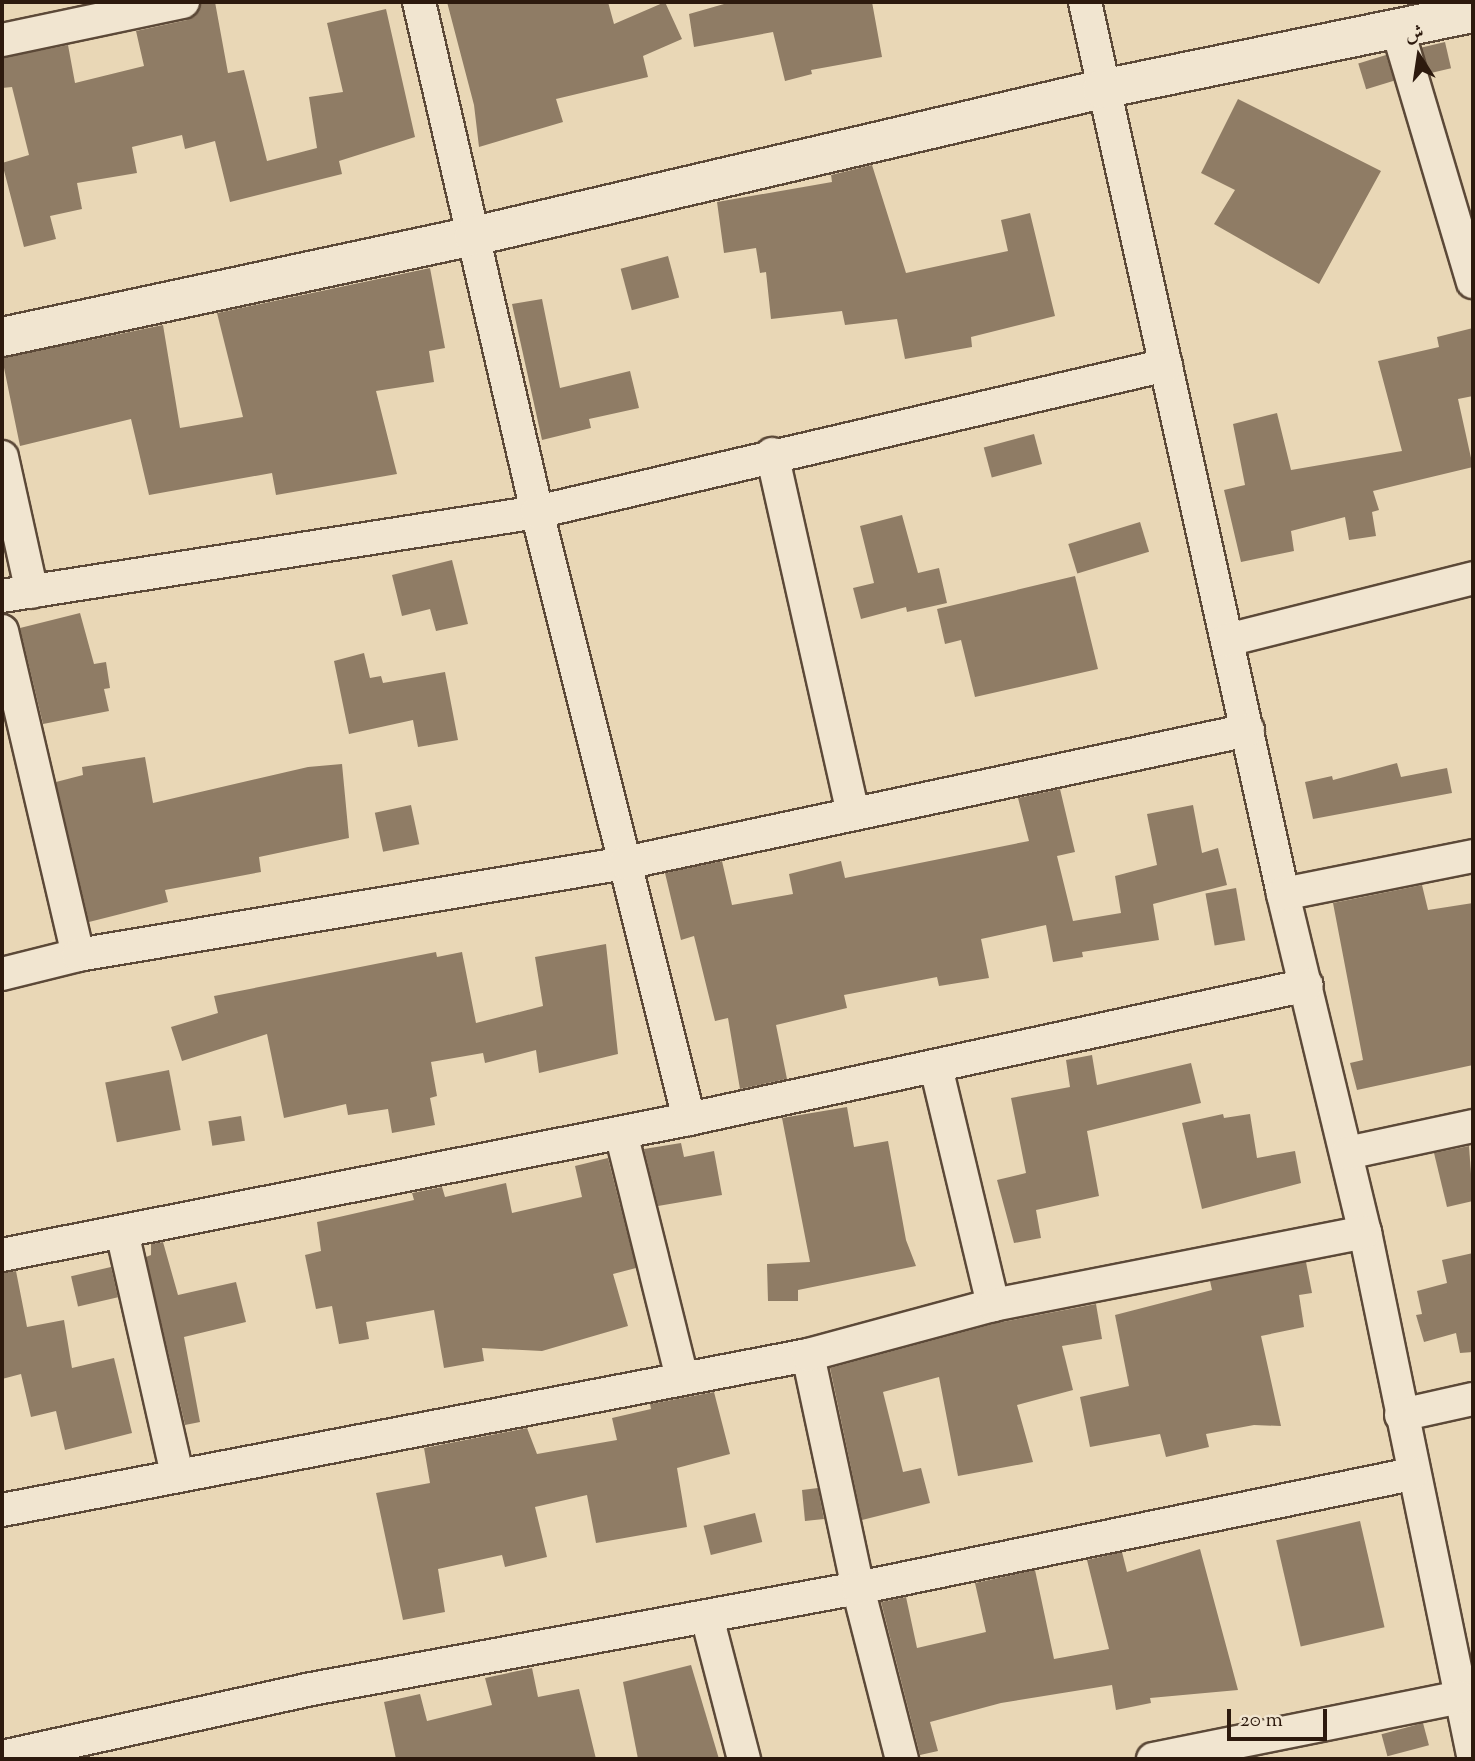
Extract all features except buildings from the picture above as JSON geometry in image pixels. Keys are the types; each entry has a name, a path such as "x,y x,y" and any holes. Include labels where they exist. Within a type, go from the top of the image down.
{"main road":[{"path":"2,337 474,236 1102,89 1398,31 1473,13"}],"street":[{"path":"2,40 183,2"},
{"path":"419,2 537,512 689,1118"},
{"path":"1085,2 1102,89 1283,894 1365,1232 1412,1474 1463,1684 1473,1755"},
{"path":"1398,31 1473,282"},
{"path":"2,457 17,594 537,512 772,454 1166,365"},
{"path":"772,454 853,814"},
{"path":"1227,640 1473,578"},
{"path":"2,631 78,955"},
{"path":"2,974 78,955 625,863 1248,730"},
{"path":"1283,894 1473,856"},
{"path":"2,1255 936,1067 1307,985"},
{"path":"936,1067 993,1305"},
{"path":"1347,1153 1473,1126"},
{"path":"621,1132 682,1378"},
{"path":"122,1232 177,1475"},
{"path":"2,1510 808,1355 993,1305 1365,1232"},
{"path":"808,1355 858,1588 902,1759"},
{"path":"1401,1415 1473,1399"},
{"path":"2,1757 306,1690 858,1588 1412,1474"},
{"path":"707,1617 744,1759"},
{"path":"1153,1759 1463,1684"}]}
